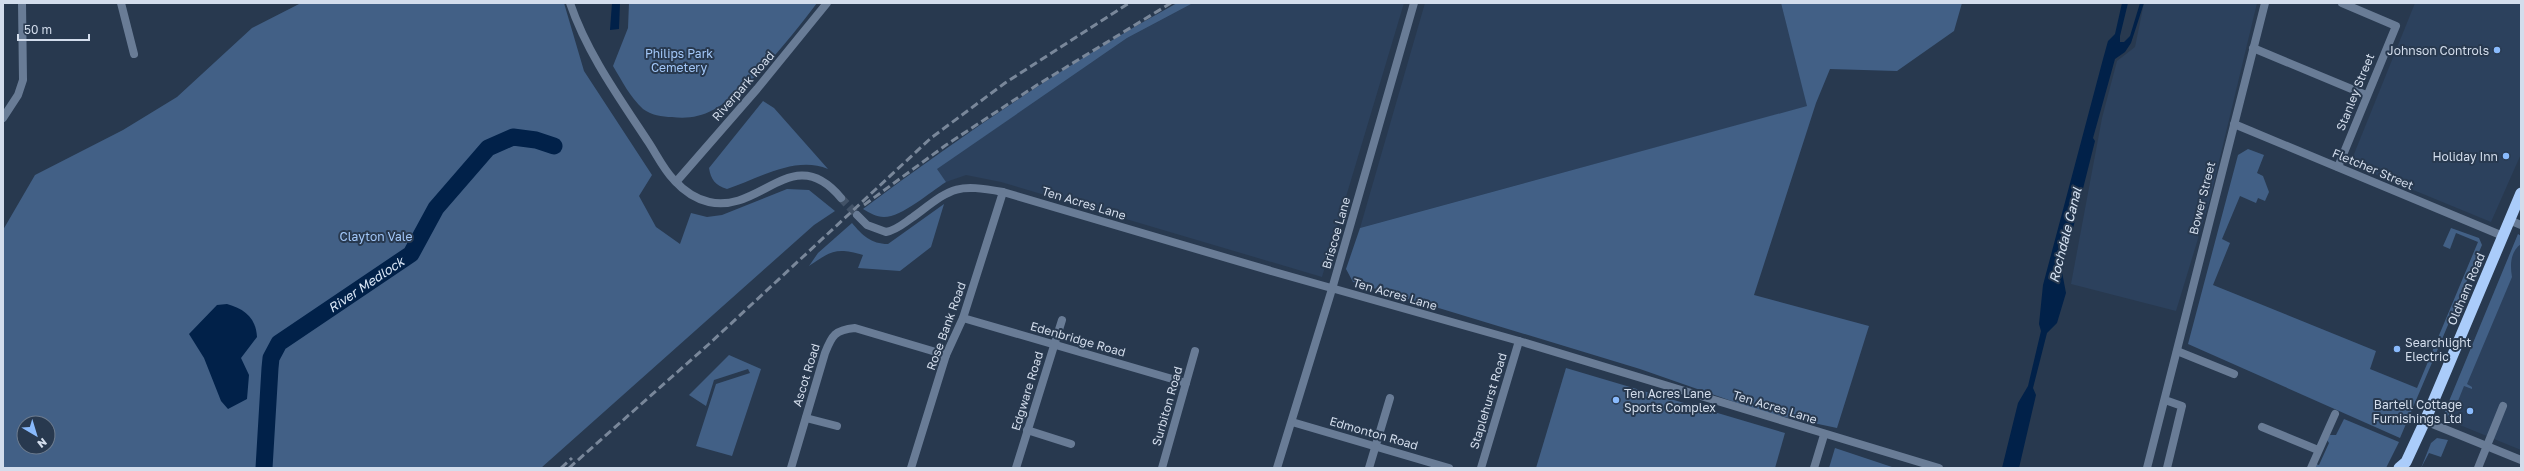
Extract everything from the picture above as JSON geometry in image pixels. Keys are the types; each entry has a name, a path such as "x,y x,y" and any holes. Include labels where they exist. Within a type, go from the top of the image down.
{"highway":[{"name":"Oldham Road","path":"2404,466 2521,193"}],"street":[{"path":"3,118 18,95 23,80 22,3"},
{"path":"121,3 134,54"},
{"path":"570,3 583,38 618,97 676,182 702,200 719,203 742,199 804,174 823,180 841,198"},
{"name":"Riverpark Road","path":"676,182 757,89 827,3"},
{"name":"Briscoe Lane","path":"1277,468 1332,289 1414,3"},
{"name":"Bower Street","path":"2147,468 2265,3"},
{"name":"Stanley Street","path":"2338,167 2396,26 2342,3"},
{"path":"2253,48 2366,96"},
{"name":"Fletcher Street","path":"2234,124 2503,236"},
{"name":"Ten Acres Lane","path":"857,215 867,225 886,232 900,226 934,201 957,188 978,187 1003,192 1332,289 1519,341 1824,435 1939,468"},
{"name":"Rose Bank Road","path":"911,468 946,355 963,318 1003,192"},
{"path":"2510,220 2521,225"},
{"name":"Edenbridge Road","path":"963,318 1186,383"},
{"name":"Edgware Road","path":"1016,468 1062,320"},
{"name":"Ascot Road","path":"791,468 831,338 842,329 855,328 946,355"},
{"name":"Staplehurst Road","path":"1481,468 1519,341"},
{"path":"2177,351 2234,374"},
{"name":"Surbiton Road","path":"1162,468 1195,352"},
{"path":"1369,468 1390,398"},
{"path":"2164,400 2182,406 2167,468"},
{"path":"2478,468 2503,406"},
{"path":"2311,468 2335,414"},
{"path":"806,418 837,426"},
{"path":"2425,420 2521,460"},
{"name":"Edmonton Road","path":"1292,422 1376,445 1449,468"},
{"path":"2262,426 2318,450"},
{"path":"1027,430 1071,444"},
{"path":"1814,468 1824,435"}],"shaded area":[{"path":"1193,3 1404,3 1322,277 1001,182 966,175 946,182 936,169 1127,38"},
{"path":"1425,3 1781,3 1808,106 1360,228"},
{"path":"2144,3 2257,3 2210,199 2176,311 2071,284 2102,118 2117,61 2135,47"},
{"path":"2415,3 2521,3 2521,154 2491,222 2350,164"},
{"path":"2518,234 2521,236 2521,450 2450,421 2445,411"}],"green space":[{"name":"Clayton Vale","path":"301,3 564,3 584,71 652,175 639,196 656,227 680,244 691,213 707,217 722,215 787,189 809,190 835,211 814,225 541,468 3,468 3,230 35,175 123,130 177,97 252,28"},
{"name":"Philips Park Cemetery","path":"629,3 817,3 769,62 741,90 713,110 698,116 682,118 664,117 650,113 643,109 630,94 613,66 628,28"},
{"path":"1177,3 1193,3 1127,38 937,169 946,182 907,209 891,216 881,217 863,209 1017,100 1096,50"},
{"path":"1781,3 1962,3 1954,31 1897,71 1830,69 1816,103 1754,295 1869,326 1837,428 1766,413 1640,369 1353,282 1346,269 1360,228 1807,106"},
{"path":"763,101 774,108 828,169 815,165 790,167 777,170 727,189 714,182 709,168"},
{"path":"2248,149 2264,155 2257,173 2263,176 2269,192 2265,201 2258,198 2256,203 2240,196 2222,239 2230,243 2213,285 2376,351 2370,369 2417,388 2478,242 2456,233 2450,249 2443,246 2451,228 2479,238 2482,245 2400,438 2188,344 2238,155"},
{"path":"944,204 931,247 900,271 858,268 863,255 846,251 829,254 809,266 818,253 852,223 859,231 872,241 888,244"},
{"path":"2518,234 2521,236 2521,244 2517,247 2513,255 2511,268 2512,277 2467,384 2472,387 2472,389 2464,386 2450,421 2445,411"},
{"path":"729,355 761,369 732,456 696,446 716,384 750,373 748,369 714,380 706,406 689,395"},
{"name":"Ten Acres Lane Sports Complex","path":"1566,368 1785,433 1775,468 1536,468"},
{"path":"2344,419 2399,442 2386,468 2315,468 2316,464 2319,465 2329,443 2327,440 2330,435 2336,435"},
{"path":"2437,438 2448,440 2441,457 2429,453 2421,468 2431,443"},
{"path":"1835,448 1895,468 1829,468"}],"water":[{"path":"612,3 620,3 619,29 610,30"},
{"name":"Rochdale Canal","path":"2122,3 2128,3 2120,36 2120,42 2124,42 2130,36 2140,3 2144,3 2131,43 2125,52 2115,59 2093,138 2095,141 2062,272 2066,293 2057,323 2047,333 2033,388 2036,395 2019,468 2002,468 2018,403 2028,386 2041,331 2039,324 2043,285 2108,41 2115,34"},
{"path":"227,304 244,311 252,319 257,337 241,358 249,375 247,399 228,409 221,401 204,358 189,334 217,305"}],"waterway":[{"name":"River Medlock","path":"264,468 271,358 279,343 411,254 436,208 488,148 513,137 536,140 554,146"}],"tunnel":[{"path":"841,198 857,215"}],"railway":[{"path":"569,468 709,344 931,138 1005,83 1129,3"},
{"path":"864,205 946,145 1037,85 1171,3"},
{"path":"561,468 572,458"}],"place":[{"name":"Johnson Controls","path":"2497,50"},
{"name":"Holiday Inn","path":"2506,156"},
{"name":"Searchlight Electric","path":"2397,349"},
{"name":"Ten Acres Lane Sports Complex","path":"1616,400"},
{"name":"Bartell Cottage Furnishings Ltd","path":"2470,411"}]}
